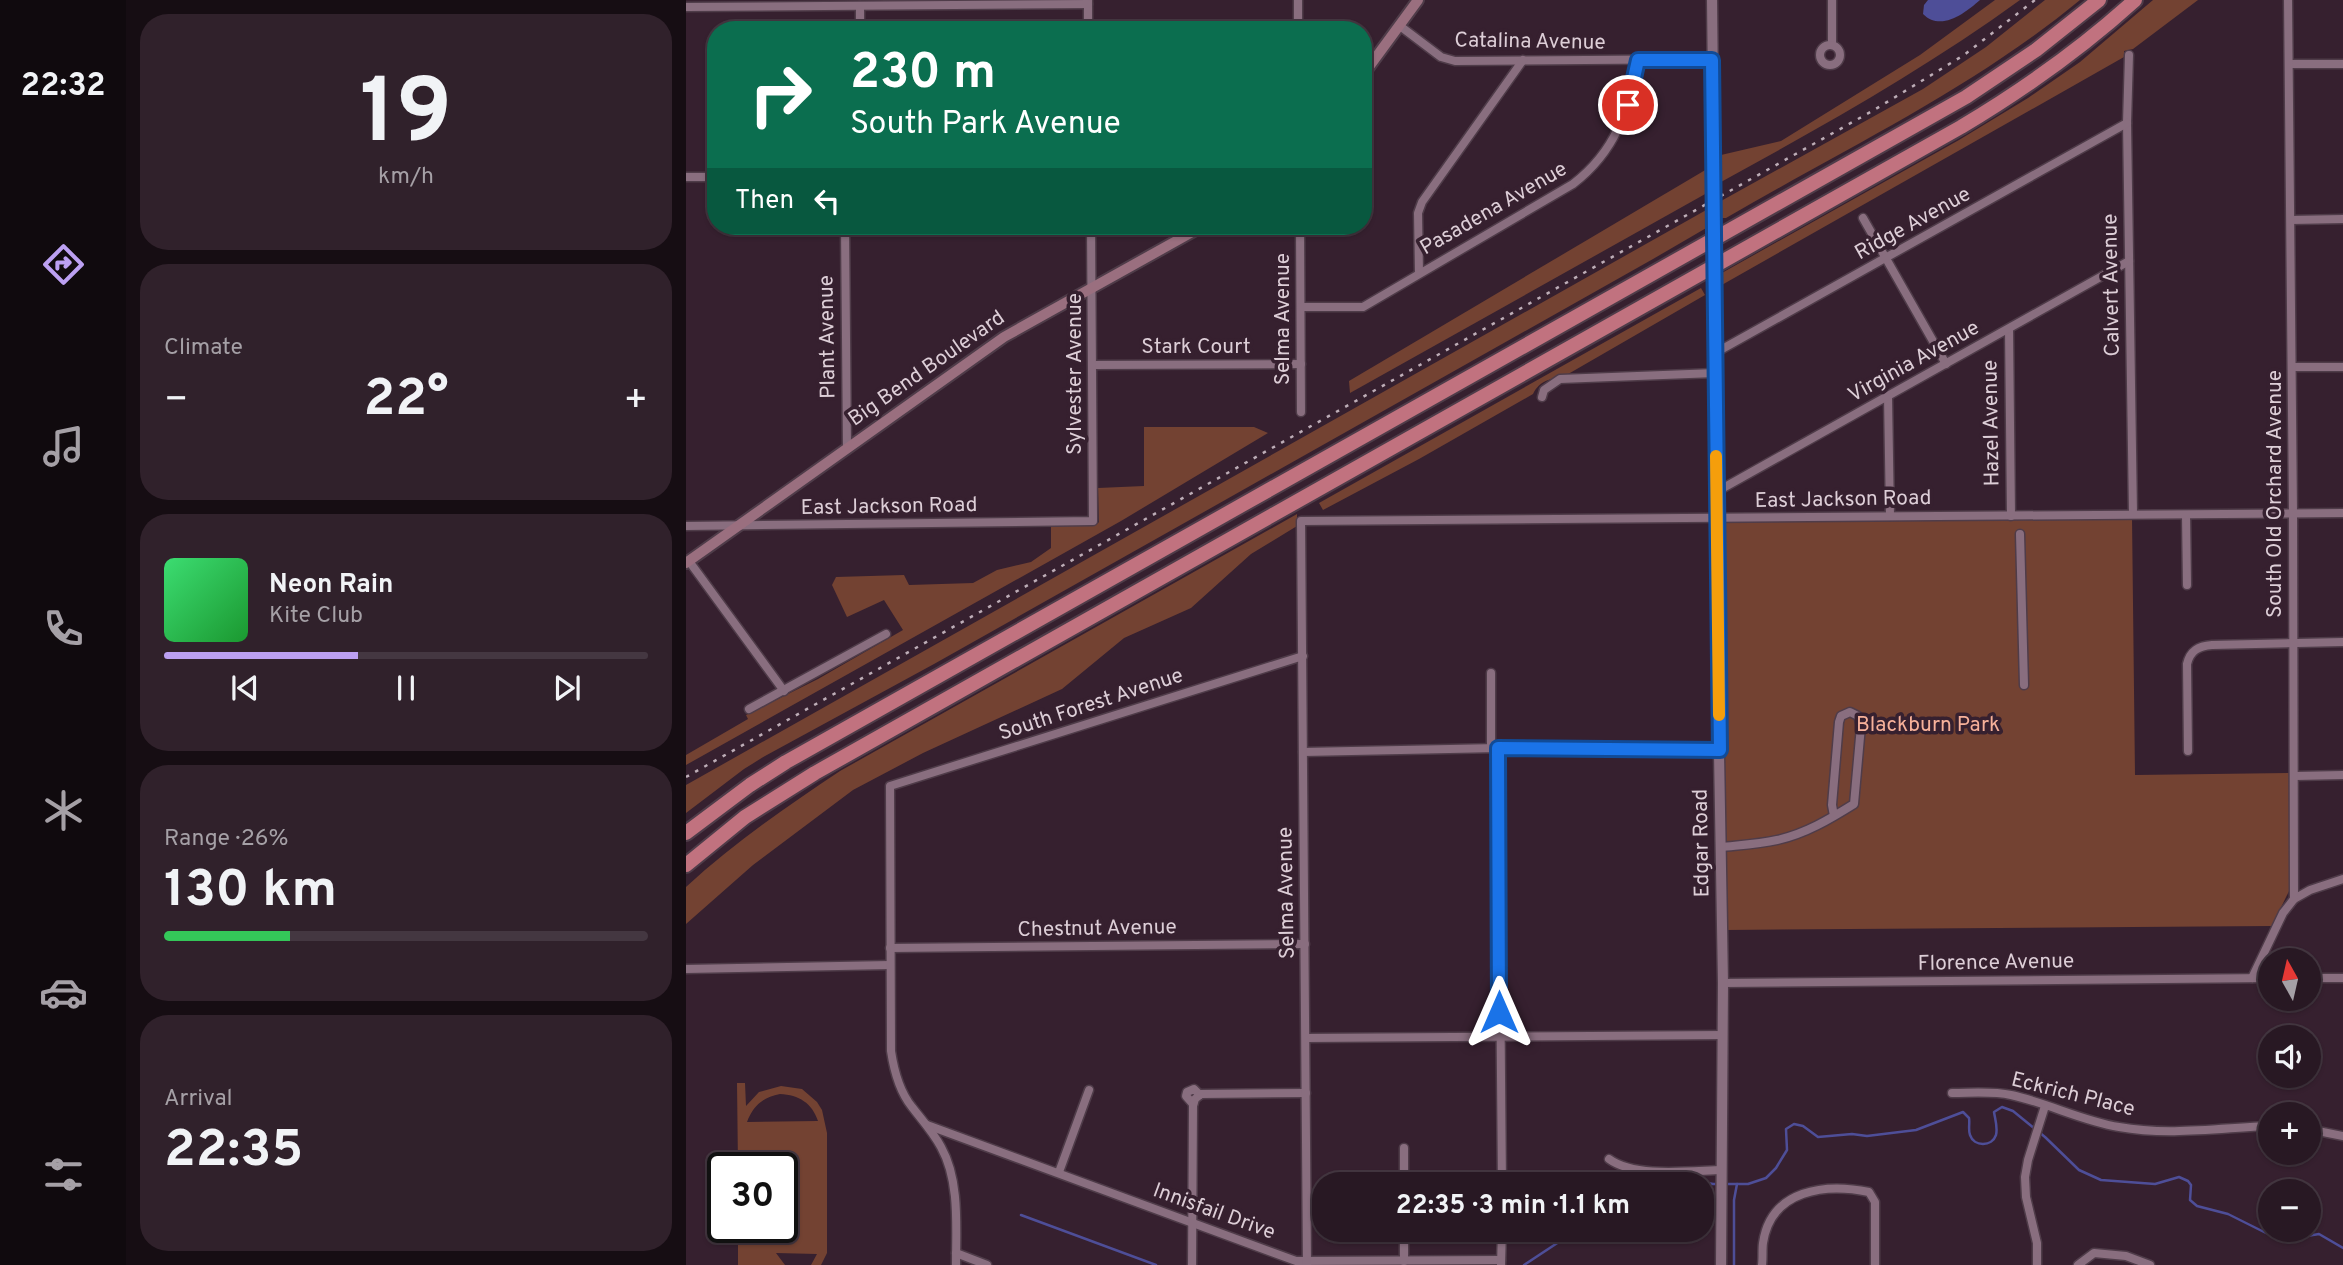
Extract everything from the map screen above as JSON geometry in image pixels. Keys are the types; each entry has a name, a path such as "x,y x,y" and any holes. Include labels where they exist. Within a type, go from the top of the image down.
{"highway":[{"path":"689,829 750,785 833,735 1966,97 2036,50 2099,0"},
{"path":"686,865 745,817 815,773 1961,127 2056,65 2134,0"}],"main road":[{"path":"1372,63 1418,0"},
{"name":"Big Bend Boulevard","path":"688,562 1004,337 1187,235"}],"street":[{"path":"1298,0 1298,21"},
{"name":"Edgar Road","path":"1712,0 1723,983 1721,1265"},
{"path":"1832,0 1832,45"},
{"name":"South Old Orchard Avenue","path":"2288,0 2294,898"},
{"path":"686,8 756,3 860,6 884,3 1088,2 1088,21"},
{"path":"860,6 860,21"},
{"name":"Catalina Avenue","path":"1400,26 1448,60 1712,60"},
{"name":"Calvert Avenue","path":"2129,55 2127,123 2133,514"},
{"path":"1419,273 1418,213 1422,202 1523,60"},
{"name":"Pasadena Avenue","path":"1301,307 1363,307 1573,184 1589,172 1608,148 1620,126 1628,105 1638,60"},
{"path":"2290,64 2343,64"},
{"name":"Ridge Avenue","path":"1715,353 2127,123"},
{"path":"686,177 707,177"},
{"path":"1863,218 1946,364"},
{"path":"2291,220 2343,219"},
{"name":"Plant Avenue","path":"845,235 847,448"},
{"name":"Sylvester Avenue","path":"1091,235 1093,521"},
{"name":"Selma Avenue","path":"1300,235 1301,412"},
{"name":"Virginia Avenue","path":"1716,492 2129,261"},
{"name":"Hazel Avenue","path":"2009,329 2011,516"},
{"name":"Stark Court","path":"1093,365 1301,364"},
{"path":"2292,368 2343,367"},
{"path":"1542,397 1544,390 1560,379 1715,373"},
{"path":"1888,397 1890,516"},
{"name":"East Jackson Road","path":"1301,520 2343,513"},
{"path":"2186,515 2187,585"},
{"name":"Selma Avenue","path":"1301,520 1307,1263"},
{"name":"East Jackson Road","path":"686,526 1093,521"},
{"path":"2020,534 2024,685"},
{"path":"688,562 784,691"},
{"path":"749,709 886,634"},
{"path":"2188,751 2187,664 2193,651 2206,645 2343,642"},
{"name":"South Forest Avenue","path":"890,948 890,786 1303,656"},
{"path":"1491,673 1502,1172"},
{"path":"1721,846 1779,840 1806,830 1834,816 1854,804 1861,726 1858,716 1850,712 1841,716 1839,722 1832,805 1834,816"},
{"path":"1303,752 1494,748 1720,750"},
{"path":"2295,776 2343,775"},
{"path":"2252,978 2283,913 2294,898 2343,879"},
{"name":"Chestnut Avenue","path":"890,948 1305,944"},
{"path":"890,948 894,1066 903,1093 941,1147 952,1178 956,1265"},
{"path":"686,969 890,965"},
{"name":"Florence Avenue","path":"1723,983 2258,978"},
{"path":"2321,978 2343,978"},
{"path":"1306,1038 1723,1035"},
{"path":"1059,1172 1089,1090"},
{"path":"1192,1265 1196,1099 1306,1093"},
{"name":"Eckrich Place","path":"1952,1093 2012,1095 2097,1122 2137,1130 2258,1127"},
{"path":"2037,1265 2037,1243 2026,1197 2025,1177 2045,1106"},
{"name":"Innisfail Drive","path":"927,1125 1296,1261 1502,1263"},
{"path":"2321,1132 2343,1136"},
{"path":"1404,1148 1404,1172"},
{"path":"1609,1159 1620,1167 1722,1179"},
{"path":"1762,1265 1767,1228 1781,1207 1804,1192 1836,1188 1869,1192 1875,1202 1875,1265"},
{"path":"1404,1242 1404,1261"},
{"path":"1502,1242 1502,1263"},
{"path":"956,1253 987,1265"},
{"path":"2078,1265 2094,1253 2126,1256 2150,1265"}],"green space":[{"path":"1995,0 2020,0 1911,73 1721,182 1721,155 1781,141 1920,55"},
{"path":"2045,0 2080,0 2039,32 1952,90 1726,218 1721,218 1721,201 1923,89 1986,47"},
{"path":"2153,0 2198,0 2133,49 2124,51 2124,57 1720,286 1720,274 1959,140 2028,98 2080,62"},
{"path":"1707,169 1707,193 1350,393 1349,381"},
{"path":"1708,209 1708,227 934,664 765,756 686,813 686,785"},
{"path":"1701,288 1705,295 1563,377 1542,383 1533,394 1323,510 1319,503"},
{"path":"1144,427 1254,427 1268,433 1121,521 686,765 686,755 748,719 746,715 818,679 903,630 884,600 847,617 832,585 836,577 904,575 909,585 973,583 997,570 1031,562 1051,548 1051,526 1099,522 1098,488 1144,486"},
{"path":"1297,514 1297,526 1251,554 1191,608 1124,638 1062,689 923,753 853,790 753,865 686,924 686,887 742,840 840,771"},
{"name":"Blackburn Park","path":"2132,517 2135,775 2292,773 2290,889 2272,926 1725,930 1718,521"},
{"path":"737,1083 745,1083 746,1106 759,1092 781,1086 802,1089 822,1110 827,1133 827,1253 821,1265 811,1265 817,1254 776,1253 785,1265 738,1265 738,1243 798,1243 798,1152 738,1152","holes":["774,1095 799,1098 808,1105 818,1121 747,1122 752,1111"]}],"shaded area":[{"path":"1928,0 1980,0 1953,19 1937,21 1923,14"}],"waterway":[{"path":"1714,1184 1748,1184 1766,1178 1787,1150 1786,1129 1794,1124 1803,1126 1818,1137 1852,1134 1867,1136 1916,1130 1963,1112 1969,1118 1969,1133 1972,1139 1983,1144 1994,1139 1997,1126 1994,1112 2002,1107 2013,1111 2045,1137 2079,1170 2101,1180 2155,1184 2179,1177 2191,1185 2190,1200 2197,1206 2228,1214 2276,1238 2289,1239 2319,1234 2343,1248"},
{"path":"1734,1265 1734,1200 1737,1184"},
{"path":"1021,1215 1156,1265"},
{"path":"1524,1265 1559,1242"}],"railway":[{"path":"686,777 1874,110 1964,55 2035,0"}],"slow traffic":[{"path":"1716,456 1719,715"}],"route":[{"path":"1499,1012 1498,748 1720,750 1712,60 1638,60 1628,105"}]}
